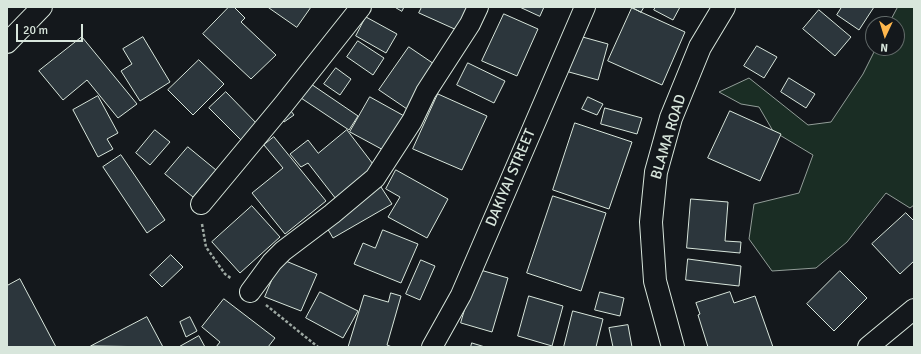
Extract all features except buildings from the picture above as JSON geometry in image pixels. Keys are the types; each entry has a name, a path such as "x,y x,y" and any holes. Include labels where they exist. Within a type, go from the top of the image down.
{"street":[{"path":"7,43 42,7"},
{"path":"201,204 294,92 361,7"},
{"path":"250,292 272,262 283,251 332,214 375,178 412,121 426,92 470,24 478,7"},
{"name":"DAKIYAI STREET","path":"432,347 461,295 585,7"},
{"name":"BLAMA ROAD","path":"673,347 655,281 651,222 656,172 671,118 700,47 724,7"},
{"path":"868,347 914,309"}],"path":[{"path":"201,204 200,208 206,247 225,274 250,292 318,347"}],"green space":[{"path":"898,7 914,7 914,205 910,208 886,193 847,242 816,268 772,271 749,239 754,204 799,193 813,155 773,131 759,107 741,104 719,92 749,78 808,125 831,122 863,74 872,56 905,56 905,16 893,16"}]}
